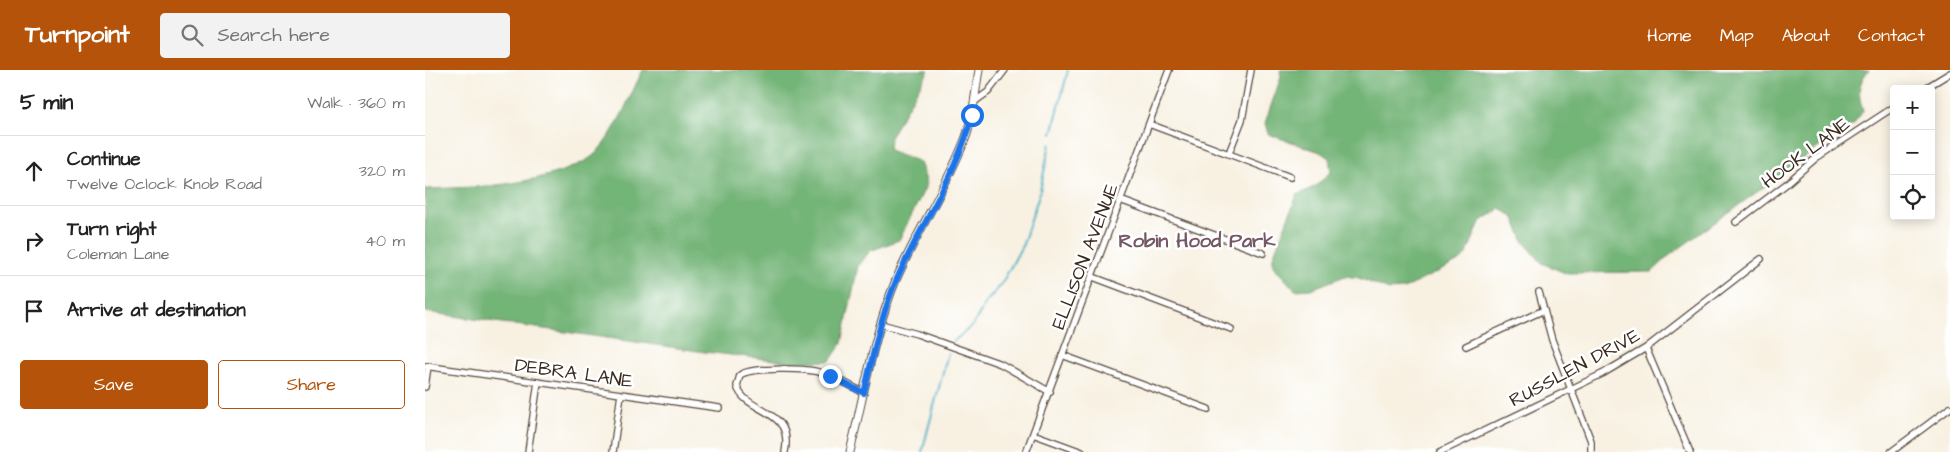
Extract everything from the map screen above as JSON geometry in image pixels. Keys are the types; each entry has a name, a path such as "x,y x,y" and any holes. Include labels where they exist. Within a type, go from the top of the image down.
{"street":[{"path":"850,452 881,324 896,280 932,210 966,136 979,70"},
{"path":"974,102 989,92 1005,70"},
{"name":"ELLISON AVENUE","path":"1026,452 1169,70"},
{"path":"1229,153 1242,120 1251,70"},
{"path":"1930,85 1950,72"},
{"name":"HOOK LANE","path":"1736,222 1785,185 1816,158 1890,110"},
{"path":"1149,124 1290,176"},
{"path":"1121,200 1263,253"},
{"name":"RUSSLEN DRIVE","path":"1440,452 1602,374 1645,348 1761,259"},
{"path":"1093,276 1231,328"},
{"path":"1539,292 1552,340 1591,442 1591,452"},
{"path":"1466,346 1544,310"},
{"path":"881,324 917,334 1001,364 1050,392"},
{"path":"1645,348 1690,452"},
{"path":"1062,354 1208,409"},
{"path":"425,387 427,366"},
{"name":"DEBRA LANE","path":"427,366 719,408"},
{"path":"785,452 787,439 782,426 772,415 742,395 737,386 740,375 763,370 814,371 830,376 864,393"},
{"path":"528,452 539,382"},
{"path":"613,452 621,394"},
{"path":"1891,452 1950,408"},
{"path":"1033,434 1082,452"}],"green space":[{"path":"643,70 929,70 890,137 889,150 920,162 927,184 899,240 870,251 858,266 842,343 830,361 792,362 705,352 425,312 425,189 479,187 513,183 547,176 585,161 596,153 610,135"},
{"path":"1280,70 1869,70 1862,80 1860,89 1863,111 1853,125 1844,129 1670,255 1652,272 1565,273 1542,263 1524,242 1513,216 1500,209 1480,222 1467,253 1461,260 1404,289 1389,290 1359,278 1345,276 1311,289 1295,290 1273,266 1273,257 1297,195 1316,186 1331,171 1329,158 1320,152 1268,134 1265,123 1281,77"}],"waterway":[{"path":"1052,134 1068,70"},
{"path":"954,341 973,325 986,302 1001,285 1023,244 1039,195 1050,144"},
{"path":"922,452 948,353"}],"district":[{"name":"Robin Hood Park","path":"1197,240"}],"route":[{"path":"830,376 864,393 877,338 896,280 951,171 971,123 972,115"}]}
